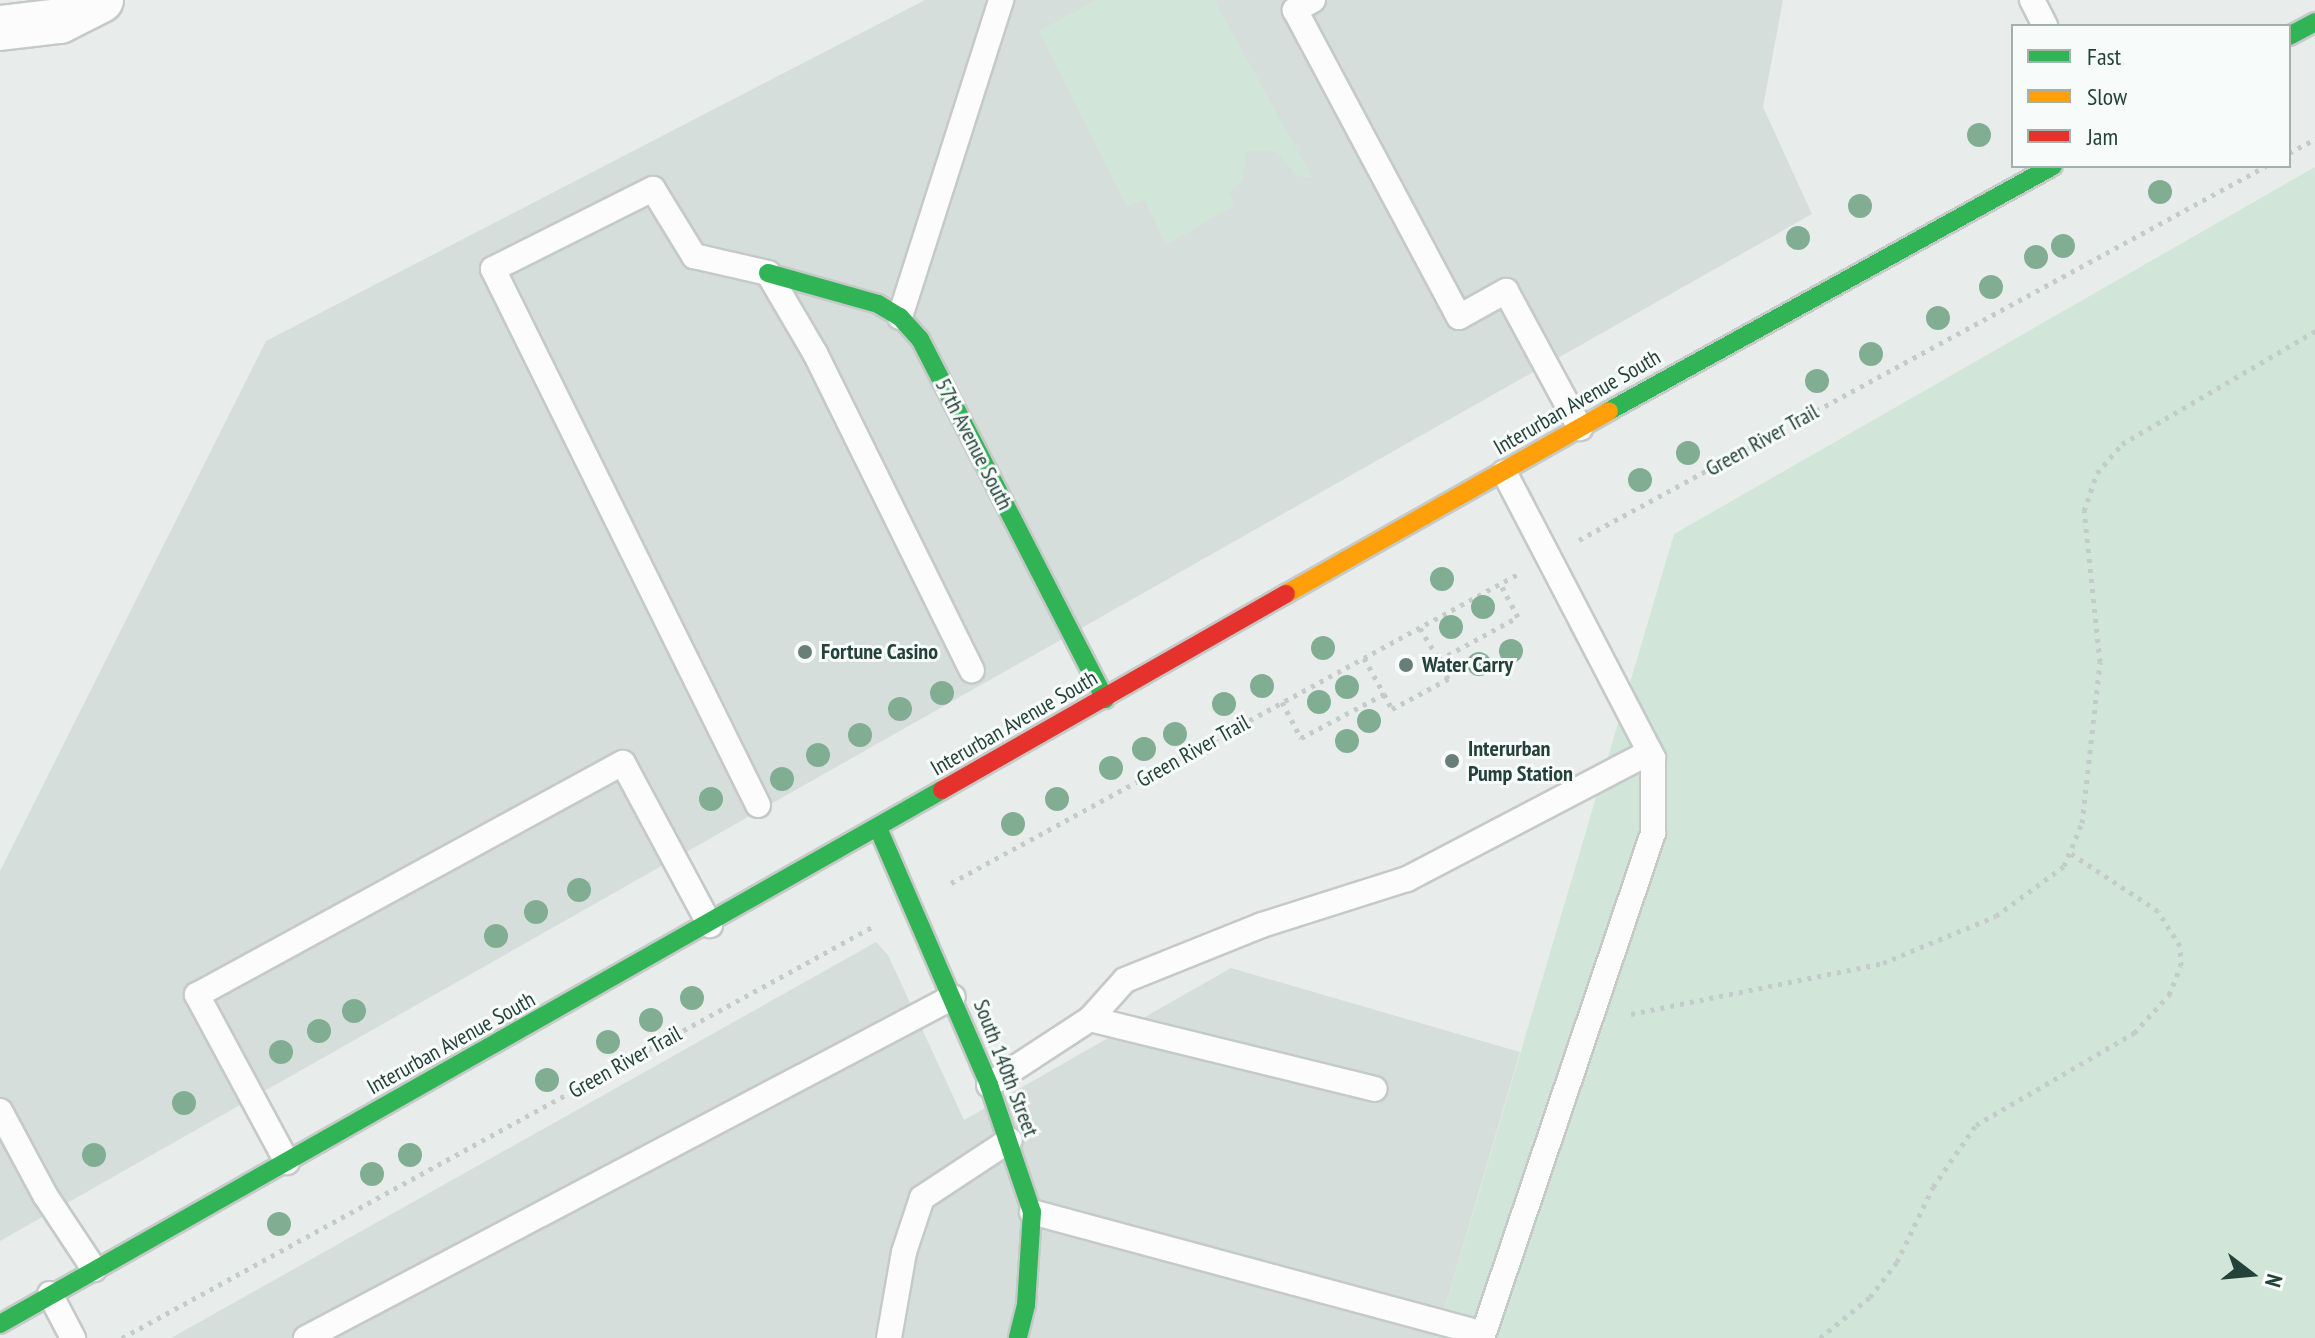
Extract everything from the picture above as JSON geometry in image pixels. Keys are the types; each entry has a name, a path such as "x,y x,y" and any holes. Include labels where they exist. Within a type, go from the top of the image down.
{"main road":[{"path":"2291,35 2315,22"},
{"name":"Interurban Avenue South","path":"0,1324 710,925 1580,428 2049,168"},
{"name":"57th Avenue South","path":"768,273 859,296 900,317 920,339 1105,699"},
{"name":"South 140th Street","path":"878,828 989,1085 1032,1212 1026,1305 1018,1338"}],"street":[{"path":"0,28 60,21 101,0"}],"lane":[{"path":"900,317 1001,0"},
{"path":"1313,0 1295,10 1459,317 1506,291 1580,428"},
{"path":"2032,0 2044,24"},
{"path":"758,805 493,269 653,189 694,256 768,273 815,353 972,670"},
{"path":"1032,1212 1483,1336 1653,833 1650,752 1551,556 1504,472"},
{"path":"989,1085 1090,1019 1125,980 1262,925 1407,879 1650,752"},
{"path":"287,1162 197,995 623,763 710,925"},
{"path":"306,1338 953,997"},
{"path":"1090,1019 1375,1089"},
{"path":"0,1111 45,1195 94,1269"},
{"path":"889,1338 904,1252 922,1198 1010,1140"},
{"path":"50,1294 73,1338"}],"path":[{"path":"2291,152 2315,139"},
{"name":"Green River Trail","path":"122,1338 2262,168"},
{"path":"1589,1020 1718,1000 1883,963 1996,916 2037,890 2064,866 2082,823 2100,662 2084,511 2097,473 2122,444 2315,331"},
{"path":"1439,660 1518,617 1500,583"},
{"path":"1364,658 1392,709 1448,679 1420,628"},
{"path":"1282,702 1301,738 1384,694"},
{"path":"1820,1338 1870,1297 1897,1262 1933,1187 1976,1125 2134,1033 2169,995 2181,966 2180,946 2158,911 2070,853"}],"shaded area":[{"path":"925,0 1783,0 1763,107 1812,214 0,1241 0,871 266,341"},
{"path":"876,942 888,955 964,1120 1231,968 1520,1052 1436,1338 171,1338"}],"green space":[{"path":"1096,0 1214,0 1312,177 1297,176 1276,151 1247,151 1242,181 1229,192 1234,205 1166,245 1144,199 1127,207 1039,31"},
{"path":"2315,167 2315,1338 1436,1338 1674,534"}],"traffic: fast":[{"path":"2291,35 2315,22"},
{"path":"1609,411 2049,168"},
{"path":"768,273 878,304 900,317 920,339 1105,699"},
{"path":"0,1324 942,790"},
{"path":"878,828 989,1085 1032,1212 1026,1305 1018,1338"}],"traffic: slow":[{"path":"1286,594 1609,411"}],"traffic: jam":[{"path":"942,790 1286,594"}],"place":[{"name":"Fortune Casino","path":"805,652"},
{"name":"Water Carry","path":"1406,665"},
{"name":"Interurban Pump Station","path":"1452,761"}]}
